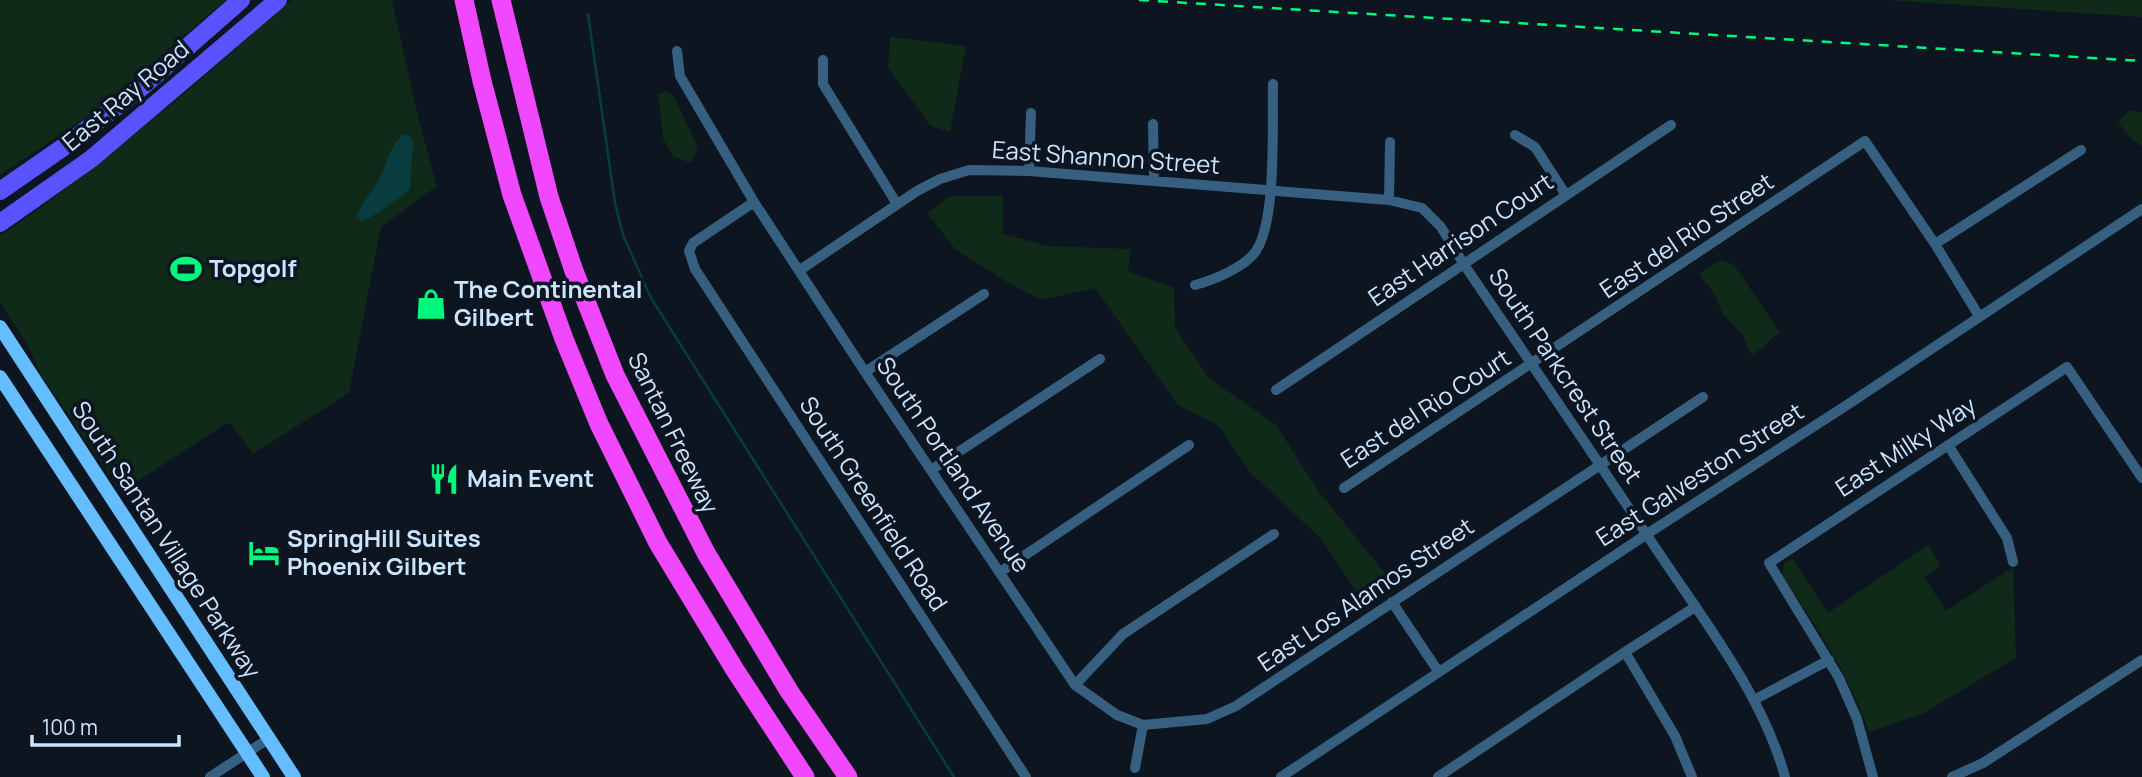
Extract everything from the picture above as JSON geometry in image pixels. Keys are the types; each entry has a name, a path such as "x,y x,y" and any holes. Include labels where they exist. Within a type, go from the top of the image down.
{"highway":[{"path":"464,0 512,195 564,339 599,424 658,543 735,670 805,777"},
{"name":"Santan Freeway","path":"501,0 549,197 574,271 615,375 706,553 789,691 848,777"}],"main road":[{"name":"East Ray Road","path":"0,191 65,146 143,86 241,0"},
{"name":"East Ray Road","path":"0,223 91,159 278,0"},
{"name":"South Santan Village Parkway","path":"0,327 294,777"},
{"name":"South Santan Village Parkway","path":"0,377 263,777"},
{"path":"85,505 107,491"}],"street":[{"name":"South Portland Avenue","path":"677,51 680,76 754,202 1075,685 1117,715 1143,725"},
{"path":"823,60 823,84 897,204"},
{"path":"1195,285 1220,278 1254,254 1265,234 1270,190 1273,84"},
{"path":"1030,171 1031,113"},
{"path":"1153,124 1154,181"},
{"name":"East Harrison Court","path":"1276,390 1671,125"},
{"path":"1515,135 1535,147 1566,195"},
{"name":"East del Rio Street","path":"1532,365 1865,141 1935,244"},
{"path":"1389,200 1390,142"},
{"path":"1979,316 1935,244 2081,150"},
{"name":"East Shannon Street","path":"800,270 897,204 940,179 969,170 1030,171 1270,190"},
{"name":"South Parkcrest Street","path":"1270,190 1389,200 1422,208 1441,227 1647,534 1754,700 1779,754 1784,777"},
{"name":"South Greenfield Road","path":"754,202 693,243 689,251 695,269 1026,777"},
{"name":"East Galveston Street","path":"1281,777 2142,209"},
{"path":"865,372 984,294"},
{"path":"931,470 1100,359"},
{"name":"East del Rio Court","path":"1344,488 1532,365"},
{"name":"East Milky Way","path":"1829,660 1769,563 2067,367 2138,461"},
{"name":"East Los Alamos Street","path":"1143,725 1208,719 1236,706 1703,397"},
{"path":"1000,572 1189,445"},
{"path":"1948,445 2007,538 2013,562"},
{"path":"2138,461 2142,478"},
{"path":"1075,685 1123,634 1274,534"},
{"path":"1392,602 1438,671"},
{"path":"1438,777 1695,607"},
{"path":"1625,652 1675,736 1692,777"},
{"path":"1754,700 1829,660 1857,719 1873,777"},
{"path":"1952,777 1983,763 2142,660"},
{"path":"1135,768 1143,725"},
{"path":"210,777 268,739"}],"shaded area":[{"path":"0,0 226,0 98,109 0,175"},
{"name":"Topgolf","path":"292,0 392,0 419,121 437,186 381,227 349,393 253,454 231,424 227,423 121,492 42,376 25,341 0,303 0,236 113,152"},
{"path":"1886,0 2142,0 2142,17 1902,1"},
{"path":"890,37 966,46 950,132 931,126 888,68"},
{"path":"666,91 674,97 698,147 691,163 674,157 663,139 658,94"},
{"path":"2129,111 2142,112 2142,147 2129,137 2118,122"},
{"path":"404,134 410,136 413,143 410,189 362,222 357,216 359,211 380,178 393,148"},
{"path":"951,196 1003,196 1003,234 1048,246 1131,249 1128,271 1174,288 1175,328 1209,378 1276,425 1319,492 1393,583 1362,600 1321,539 1248,470 1219,426 1178,405 1095,288 1041,300 955,249 927,213"},
{"path":"1721,260 1734,265 1780,332 1752,356 1742,334 1723,314 1714,293 1699,274"},
{"path":"1928,545 1941,566 1924,577 1946,611 2013,567 2016,658 1924,713 1869,732 1841,670 1782,576 1784,563 1792,558 1828,613"}],"waterway":[{"path":"588,14 615,203 623,235 651,298 954,777"}],"railway":[{"path":"1139,0 2142,61"}],"place":[{"name":"Topgolf","path":"186,269"},
{"name":"The Continental Gilbert","path":"431,304"},
{"name":"Main Event","path":"444,479"},
{"name":"SpringHill Suites Phoenix Gilbert","path":"264,553"}]}
